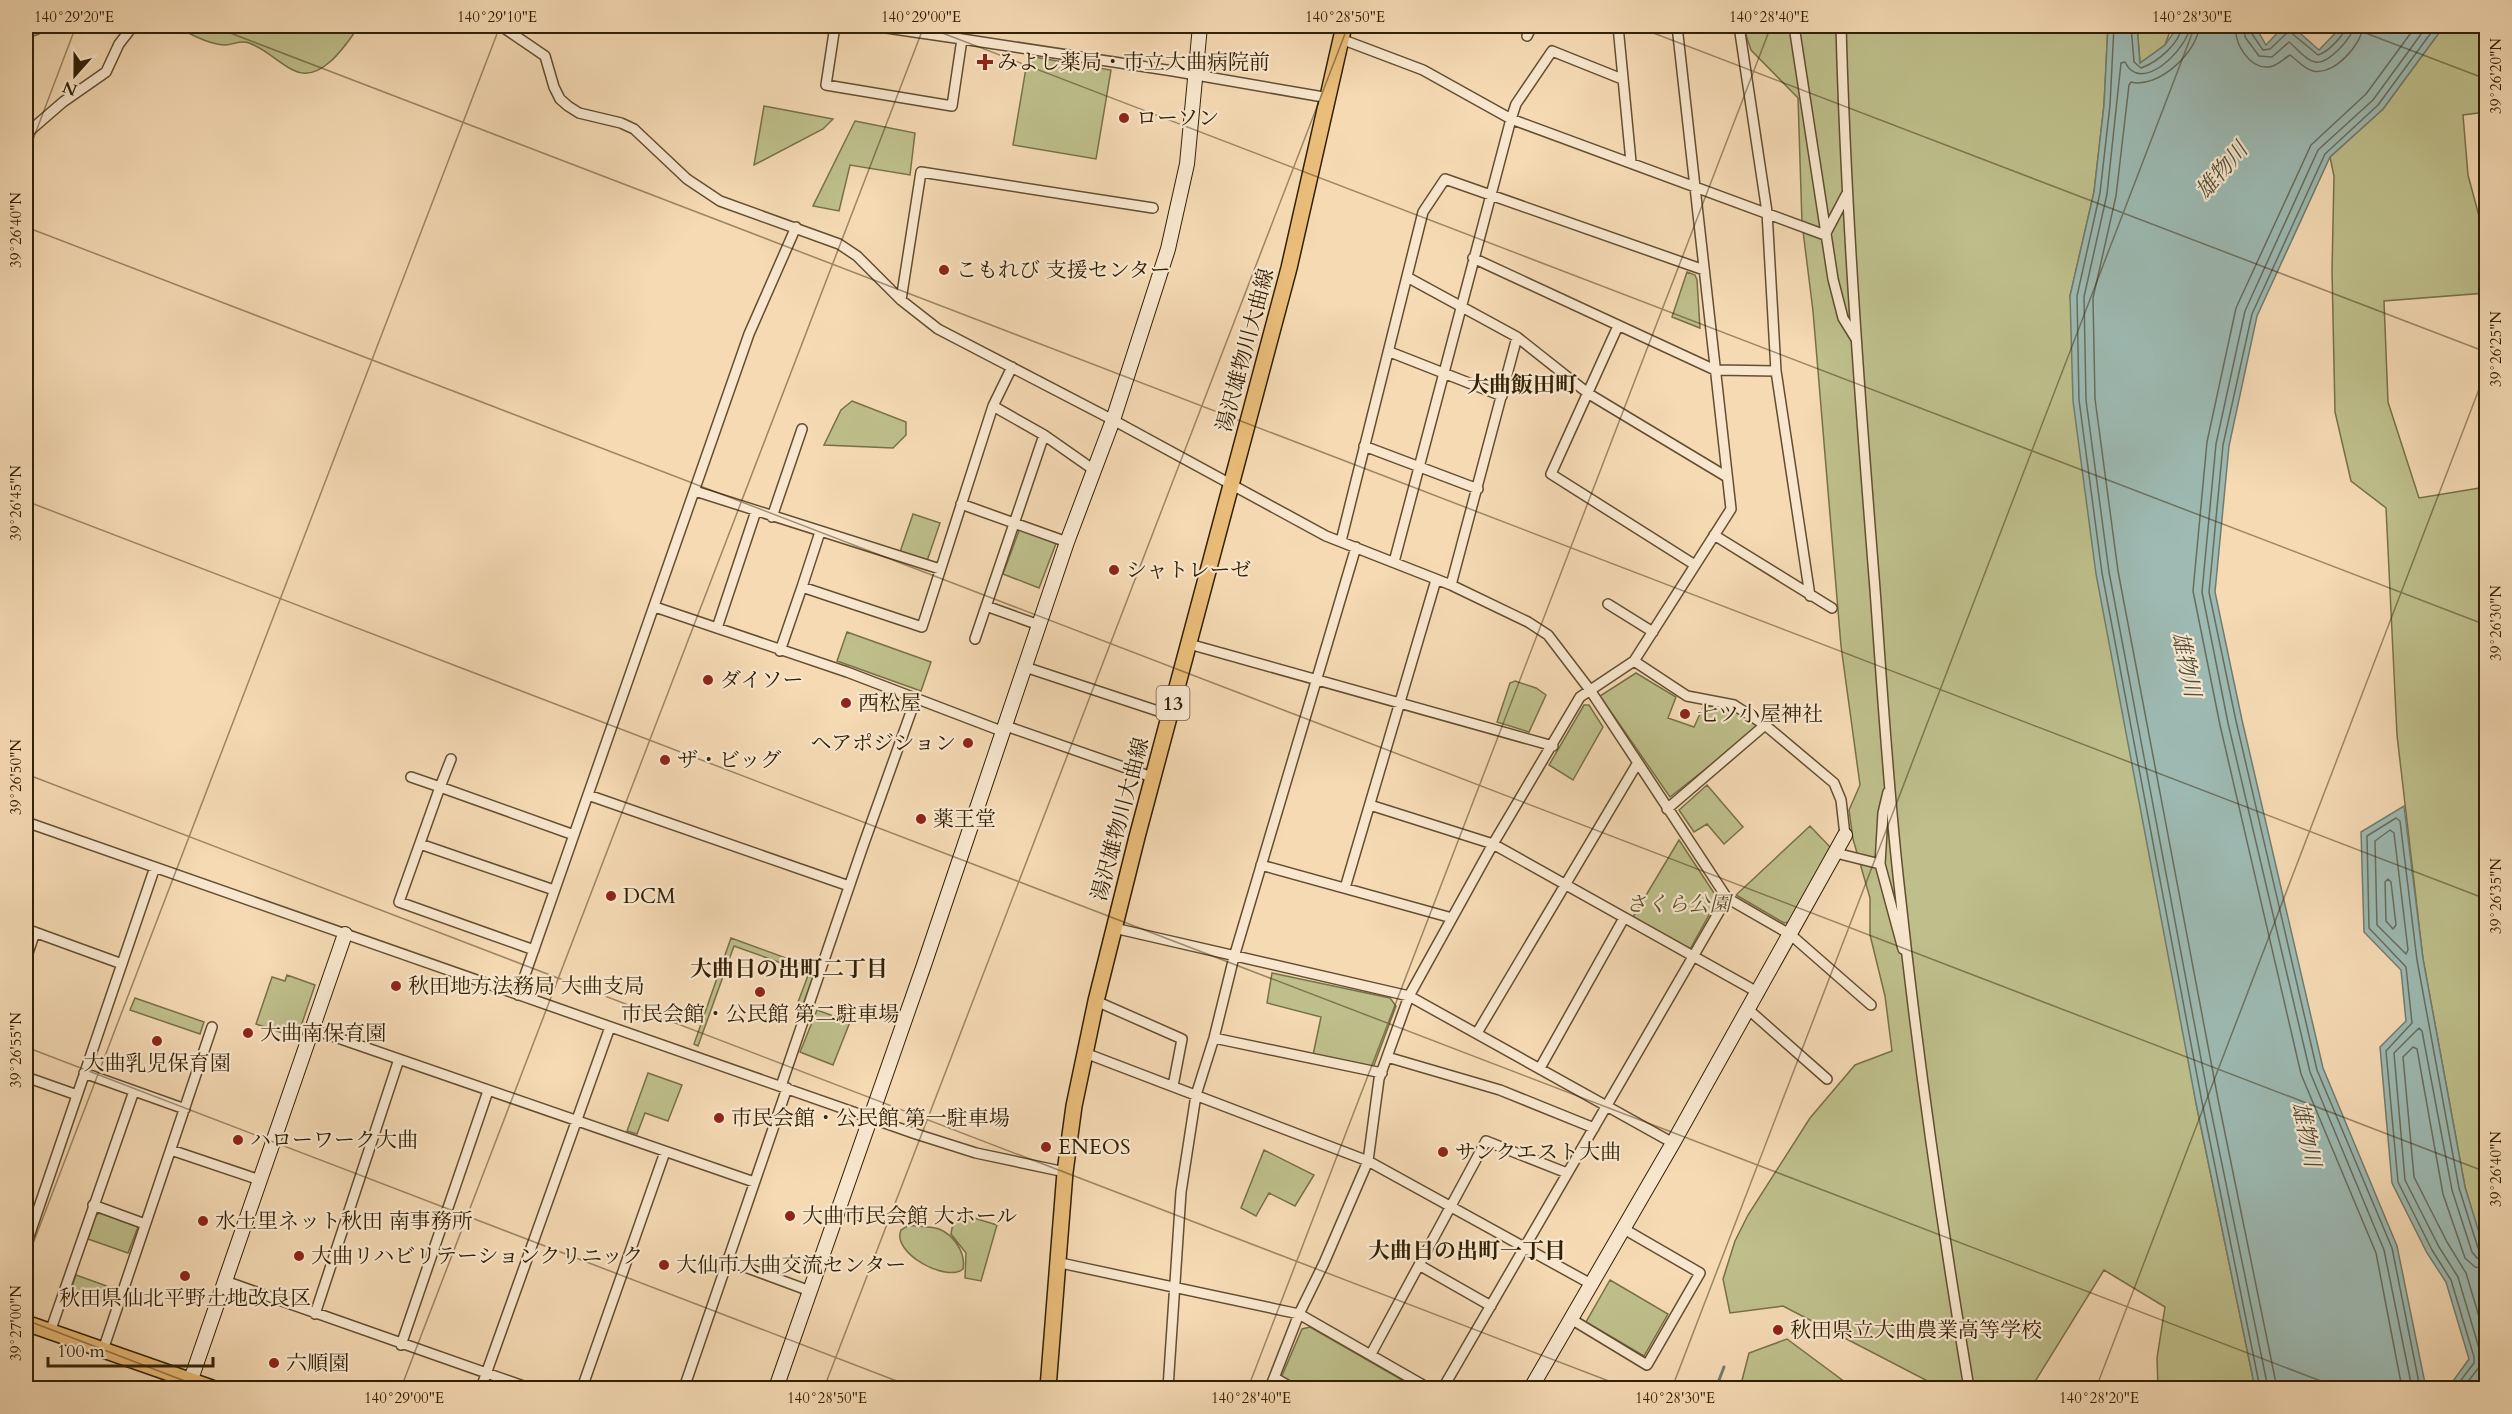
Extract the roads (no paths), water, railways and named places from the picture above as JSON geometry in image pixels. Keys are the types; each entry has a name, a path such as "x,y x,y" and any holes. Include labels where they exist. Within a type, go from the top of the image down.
{"main road":[{"name":"湯沢雄物川大曲線","path":"1048,1389 1056,1262 1065,1172 1096,1001 1152,777 1289,268 1342,32"},
{"path":"26,1323 103,1350 190,1385 212,1389"}],"street":[{"path":"26,134 63,102 106,72 119,44 133,26"},
{"path":"501,26 545,56 554,87 560,99 568,106 579,112 621,123 634,129 687,179 720,201 839,244 857,256 901,300 938,329 1113,420 1326,536 1451,585 1528,621 1548,635 1590,690 1727,897 1791,935 1871,1005"},
{"path":"835,26 826,85 952,106 962,39"},
{"path":"873,26 1196,75 1329,98"},
{"path":"776,1389 1005,729 1067,542 1113,420 1168,249 1187,164 1200,26"},
{"path":"1527,36 1532,26"},
{"path":"1618,26 1631,162"},
{"path":"1270,1389 1299,1314 1324,1263 1368,1161 1374,1110 1382,1073 1409,996 1493,844 1580,697 1634,661 1731,509 1677,26"},
{"path":"1739,26 1767,212 1776,371 1810,596"},
{"path":"1794,26 1825,235 1843,318 1857,340"},
{"path":"1841,26 1847,193 1875,611 1890,787 1924,1080 1969,1389"},
{"path":"1342,32 1423,70 1511,119 1825,235"},
{"path":"1394,562 1490,194 1516,104 1552,51 1622,79"},
{"path":"901,300 921,172 1153,208"},
{"path":"1341,541 1390,352 1423,212 1445,179 1704,270"},
{"path":"1825,235 1847,193"},
{"path":"518,994 749,334 796,227"},
{"path":"1473,258 1714,370 1776,371"},
{"path":"1407,277 1517,337 1589,394 1727,477"},
{"path":"1618,326 1551,474 1695,565"},
{"path":"1451,585 1517,337"},
{"path":"1390,352 1502,396"},
{"path":"802,587 922,627 993,406 1012,367"},
{"path":"993,406 1044,435 1094,470"},
{"path":"772,517 802,429"},
{"path":"975,639 1044,435"},
{"path":"1364,446 1478,489"},
{"path":"695,491 940,569"},
{"path":"961,504 1015,521 1067,542"},
{"path":"717,628 756,511"},
{"path":"780,651 820,532"},
{"path":"1714,535 1832,608"},
{"path":"1168,1389 1181,1192 1196,1095 1215,1038 1234,957 1315,679 1356,547"},
{"path":"1345,888 1436,580"},
{"path":"1608,604 1653,632"},
{"path":"986,606 1039,625"},
{"path":"655,607 1005,729 1152,777"},
{"path":"1189,644 1553,746"},
{"path":"1531,1389 1759,993 1845,835 1841,800 1834,783 1765,725 1734,705 1687,696 1634,661"},
{"path":"1025,667 1170,715"},
{"path":"684,1389 754,1182 849,886 916,698"},
{"path":"1667,808 1765,725"},
{"path":"451,759 399,902 534,950"},
{"path":"1477,1033 1637,764"},
{"path":"411,777 574,835"},
{"path":"1890,787 1883,813 1880,864 1904,952 1910,963"},
{"path":"588,795 849,886"},
{"path":"1370,805 1493,844 1759,993"},
{"path":"26,822 871,1118 976,1153 1065,1172"},
{"path":"420,844 554,890"},
{"path":"1836,853 1880,864"},
{"path":"1261,865 1452,918"},
{"path":"26,1245 30,1216 77,1095 155,867"},
{"path":"1443,1389 1727,897"},
{"path":"1540,1068 1624,918"},
{"path":"1114,928 1409,996 1673,1143"},
{"path":"26,959 30,931 122,964"},
{"path":"190,1385 345,934"},
{"path":"1096,1001 1182,1039 1173,1086"},
{"path":"1749,1010 1827,1079"},
{"path":"103,1350 212,1027"},
{"path":"481,1389 610,1027"},
{"path":"312,1029 754,1182"},
{"path":"1215,1038 1382,1073"},
{"path":"1085,1053 1368,1161 1590,1284"},
{"path":"1387,1057 1500,1090 1594,1128"},
{"path":"315,1314 399,1059"},
{"path":"84,1073 185,1109"},
{"path":"26,1077 77,1095"},
{"path":"50,1332 134,1091"},
{"path":"401,1345 488,1091"},
{"path":"1371,1354 1486,1141 1567,1173"},
{"path":"171,1150 260,1180"},
{"path":"582,1389 665,1152"},
{"path":"93,1205 145,1224"},
{"path":"1571,1319 1647,1365 1700,1273 1624,1229"},
{"path":"726,1260 810,1292"},
{"path":"1056,1262 1299,1314 1428,1389"},
{"path":"1419,1264 1491,1306"},
{"path":"225,1281 529,1389"},
{"path":"1275,1378 1292,1389"}],"water":[{"name":"雄物川","path":"2108,26 2137,26 2140,63 2165,45 2178,26 2260,26 2258,31 2266,45 2284,26 2292,26 2319,50 2342,26 2444,26 2383,109 2330,157 2257,316 2229,446 2215,592 2242,720 2323,1068 2397,1246 2426,1388 2255,1388 2196,1103 2096,574 2073,401 2070,296 2094,192 2104,105"},
{"path":"2404,806 2423,959 2465,1187 2486,1255 2486,1388 2448,1388 2469,1359 2446,1282 2427,1253 2392,1183 2380,1047 2406,1021 2401,970 2364,932 2361,832"}],"waterway":[{"path":"1716,1388 1724,1367"}],"place":[{"name":"みよし薬局・市立大曲病院前","path":"985,62"},
{"name":"ローソン","path":"1124,118"},
{"name":"こもれび 支援センター","path":"944,270"},
{"name":"シャトレーゼ","path":"1114,570"},
{"name":"ダイソー","path":"708,680"},
{"name":"西松屋","path":"846,703"},
{"name":"七ツ小屋神社","path":"1685,714"},
{"name":"ヘアポジション","path":"968,743"},
{"name":"ザ・ビッグ","path":"665,760"},
{"name":"薬王堂","path":"921,819"},
{"name":"DCM","path":"611,896"},
{"name":"秋田地方法務局 大曲支局","path":"396,986"},
{"name":"市民会館・公民館 第二駐車場","path":"760,992"},
{"name":"大曲南保育園","path":"248,1033"},
{"name":"大曲乳児保育園","path":"157,1041"},
{"name":"市民会館・公民館 第一駐車場","path":"719,1118"},
{"name":"ハローワーク大曲","path":"238,1140"},
{"name":"ENEOS","path":"1046,1147"},
{"name":"サンクエスト大曲","path":"1443,1152"},
{"name":"大曲市民会館 大ホール","path":"790,1216"},
{"name":"水土里ネット秋田 南事務所","path":"203,1221"},
{"name":"大曲リハビリテーションクリニック","path":"299,1256"},
{"name":"大仙市大曲交流センター","path":"664,1265"},
{"name":"秋田県仙北平野土地改良区","path":"185,1276"},
{"name":"秋田県立大曲農業高等学校","path":"1778,1330"},
{"name":"六順園","path":"274,1363"}],"district":[{"name":"大曲飯田町","path":"1522,384"},
{"name":"大曲日の出町二丁目","path":"789,968"},
{"name":"大曲日の出町一丁目","path":"1467,1250"}],"park label":[{"name":"さくら公園","path":"1678,904"}]}
